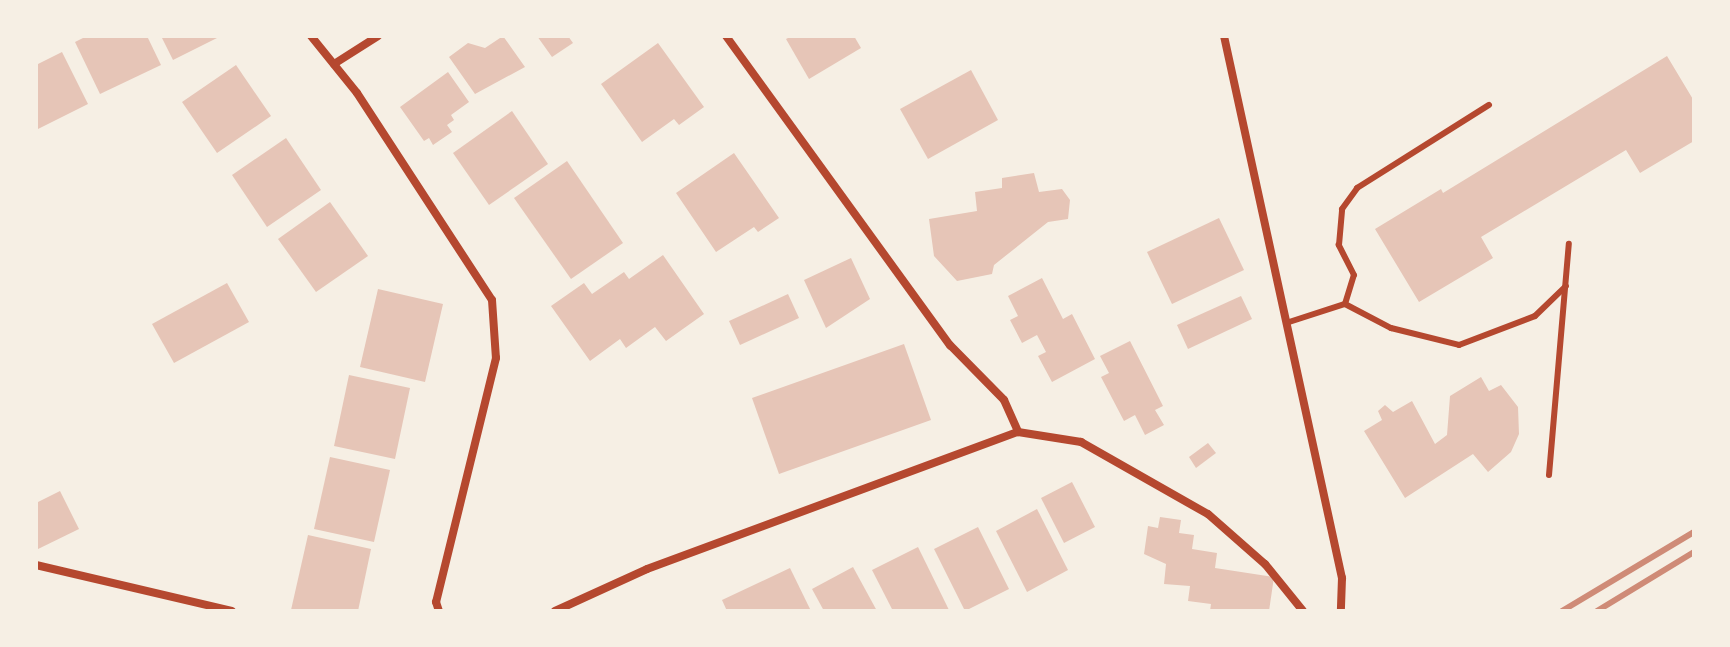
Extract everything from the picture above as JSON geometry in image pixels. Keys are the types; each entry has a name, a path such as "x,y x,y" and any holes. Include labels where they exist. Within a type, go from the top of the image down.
{"street":[{"path":"311,36 334,64 492,300 496,358 436,602 439,611"},
{"path":"334,64 378,36"},
{"path":"726,36 950,345 1004,400 1018,432"},
{"path":"1224,36 1342,578 1341,611"},
{"path":"555,611 647,569 1018,432 1081,442 1195,506 1265,564 1303,611"},
{"path":"36,565 232,611"}],"lane":[{"path":"1345,304 1354,275 1339,245 1342,209 1357,188 1489,105"},
{"path":"1549,475 1569,244"},
{"path":"1286,323 1345,304 1391,328 1459,345 1535,316 1566,286"}],"building":[{"path":"87,36 147,36 161,65 100,94 75,42"},
{"path":"161,36 221,36 173,60"},
{"path":"503,36 525,67 475,94 449,57 468,43 485,48"},
{"path":"537,36 568,36 573,43 552,57"},
{"path":"792,36 854,36 861,48 809,79 786,39"},
{"path":"658,43 704,107 679,125 674,119 642,142 601,84"},
{"path":"62,52 88,104 36,130 36,65"},
{"path":"1667,56 1694,101 1694,141 1640,173 1626,150 1481,237 1493,258 1419,302 1375,229 1441,189 1443,193"},
{"path":"236,65 271,116 217,153 182,102"},
{"path":"971,70 998,120 928,159 900,109"},
{"path":"448,72 469,102 451,115 454,120 447,125 452,132 433,145 429,138 424,141 400,107"},
{"path":"512,111 548,164 489,205 453,153"},
{"path":"286,138 321,190 267,227 232,175"},
{"path":"734,153 779,218 758,232 754,227 716,252 676,193"},
{"path":"567,161 623,243 571,279 514,198"},
{"path":"1034,173 1039,192 1062,189 1070,200 1068,219 1048,222 994,265 992,274 957,281 934,256 929,219 977,211 975,192 1002,188 1002,178"},
{"path":"330,202 368,256 316,292 278,239"},
{"path":"1219,218 1244,270 1172,304 1147,252"},
{"path":"663,255 704,314 666,341 655,327 626,348 620,339 590,361 551,306 584,283 592,294 624,272 629,279"},
{"path":"851,258 870,299 826,328 804,280"},
{"path":"1042,278 1063,319 1072,314 1095,359 1052,382 1038,356 1046,352 1037,335 1022,343 1010,320 1018,316 1008,296"},
{"path":"227,283 249,322 174,363 152,324"},
{"path":"378,289 443,304 425,382 360,367"},
{"path":"788,294 799,318 740,345 729,321"},
{"path":"1241,296 1252,319 1188,349 1177,325"},
{"path":"1130,341 1163,406 1155,410 1164,425 1145,435 1135,415 1124,421 1101,377 1109,373 1100,356"},
{"path":"904,344 931,420 779,474 752,398"},
{"path":"349,375 410,388 395,459 334,446"},
{"path":"1481,377 1489,391 1501,385 1518,407 1519,434 1511,452 1488,472 1473,454 1405,498 1364,431 1382,420 1378,411 1385,405 1393,412 1412,401 1435,444 1447,435 1450,396"},
{"path":"1208,443 1216,453 1196,468 1189,457"},
{"path":"330,457 390,470 374,542 314,529"},
{"path":"1072,482 1095,527 1064,543 1041,498"},
{"path":"60,491 79,529 36,550 36,503"},
{"path":"1037,509 1068,570 1027,592 996,531"},
{"path":"1160,517 1181,520 1179,533 1194,535 1192,549 1217,553 1215,568 1274,577 1269,611 1210,611 1211,604 1188,601 1190,586 1164,584 1166,564 1144,554 1148,526 1158,528"},
{"path":"978,527 1009,589 965,611 934,549"},
{"path":"308,535 371,549 358,611 291,610"},
{"path":"918,547 948,611 893,611 872,570"},
{"path":"853,567 877,611 824,611 812,589"},
{"path":"790,568 811,611 727,611 722,600"}],"railway":[{"path":"1562,611 1694,532"},
{"path":"1597,611 1694,552"}]}
